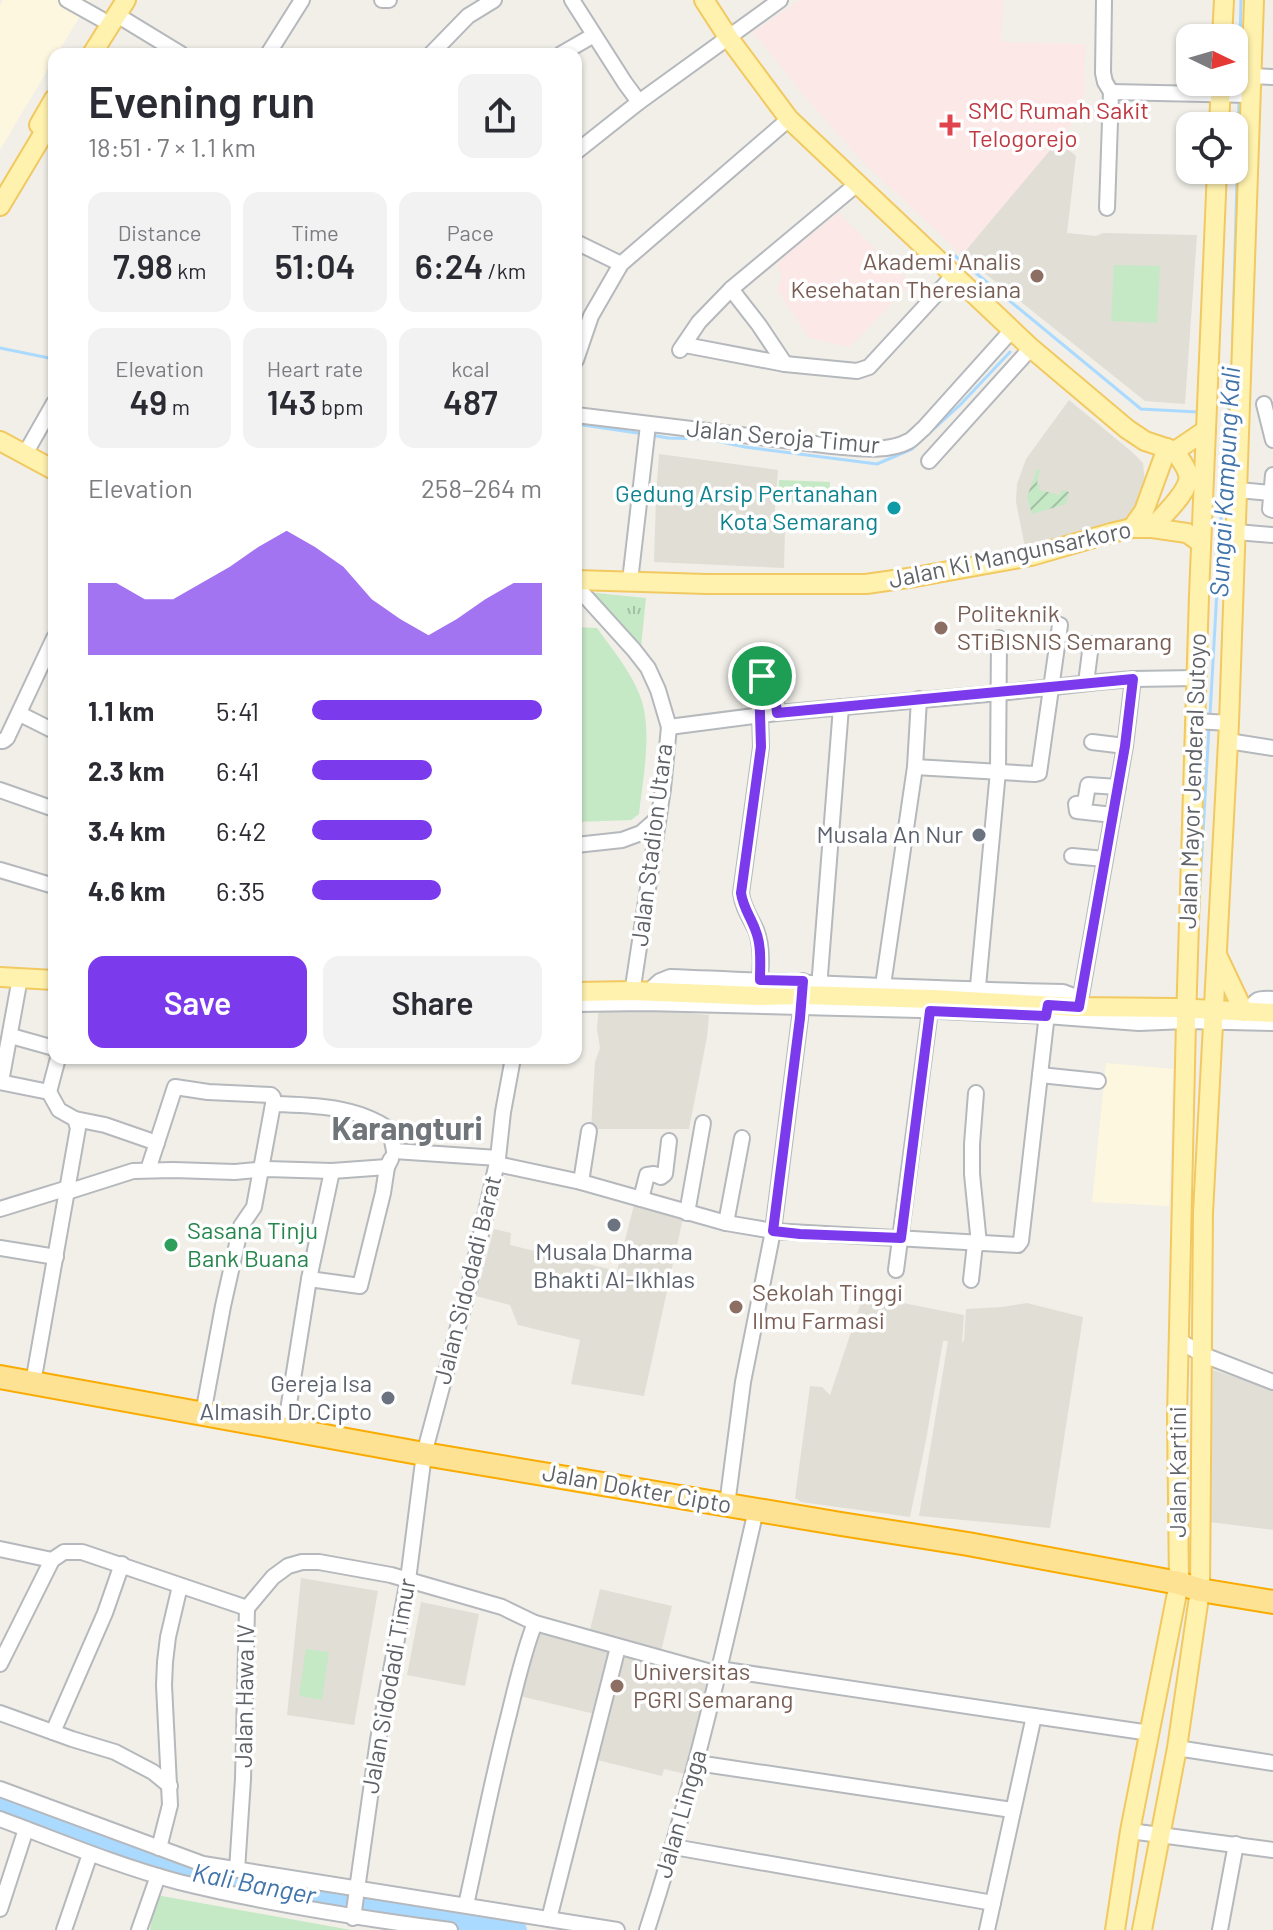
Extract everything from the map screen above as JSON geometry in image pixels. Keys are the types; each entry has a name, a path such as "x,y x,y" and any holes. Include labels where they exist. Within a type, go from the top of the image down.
{"highway":[{"name":"Jalan Dokter Cipto","path":"0,1377 424,1454 968,1544 1273,1602"}],"main road":[{"path":"704,0 789,119 1031,348 1127,429 1145,441 1171,450 1196,484 1183,493 1152,528"},
{"path":"1223,24 1224,0"},
{"path":"1215,726 1236,532 1254,0"},
{"path":"85,48 114,8"},
{"path":"95,48 114,8"},
{"path":"0,189 48,109"},
{"path":"0,206 48,126"},
{"name":"Jalan Mayor Jenderal Sutoyo","path":"1186,1007 1215,726 1196,678 1201,543 1196,484 1206,430 1216,184"},
{"path":"1132,528 1144,511 1171,450 1206,430"},
{"path":"0,441 48,467"},
{"name":"Jalan Ki Mangunsarkoro","path":"582,580 866,584 1031,556 1132,528 1187,533 1201,543"},
{"name":"Jalan Kartini","path":"1142,1930 1177,1748 1189,1586 1201,1354 1203,1213 1217,954 1215,726"},
{"path":"1217,954 1246,1012"},
{"path":"0,977 48,980"},
{"path":"582,994 596,998 759,988 882,992 932,1005 986,1001 1047,1010 1186,1007 1214,1016 1273,1013"},
{"name":"Jalan Kartini","path":"1115,1930 1130,1831 1150,1733 1189,1586 1179,1340 1186,1007"}],"street":[{"path":"67,0 114,8 172,48"},
{"path":"272,48 302,0"},
{"path":"382,0 389,0"},
{"path":"437,48 468,16 494,0"},
{"path":"572,0 639,102"},
{"path":"582,147 780,0"},
{"path":"1104,0 1103,73 1111,92 1107,208"},
{"path":"571,48 594,35"},
{"path":"1249,89 1273,77"},
{"path":"1111,92 1176,91"},
{"path":"583,315 621,264 789,119"},
{"path":"857,184 731,289 699,322 682,348 785,364 864,371 953,276"},
{"path":"582,245 621,264"},
{"path":"731,289 785,364"},
{"name":"Jalan Seroja Timur","path":"582,416 832,446 888,447 908,441 924,428 1012,330"},
{"path":"929,461 1031,348"},
{"path":"1241,403 1268,405 1273,440"},
{"path":"25,454 48,414"},
{"path":"630,581 648,425"},
{"path":"1273,475 1270,509 1273,510"},
{"path":"1238,490 1271,493"},
{"path":"1236,532 1273,535"},
{"name":"Jalan Stadion Utara","path":"582,593 648,668 669,727 637,995"},
{"path":"915,767 1039,773 1060,625"},
{"path":"986,1001 998,771 999,638"},
{"path":"1086,683 1091,644"},
{"path":"0,741 7,738 20,714 48,651"},
{"path":"759,988 759,941 741,893 759,760 759,682 764,671 777,673 774,688 777,713"},
{"path":"669,727 777,713 1086,683 1196,678"},
{"path":"1087,1010 1105,859 1133,679"},
{"path":"919,699 915,767 882,992 986,1001 1063,992 1087,1010 1154,1023 1186,1007"},
{"path":"727,1505 743,1382 773,1231 810,992 841,707"},
{"path":"20,714 48,728"},
{"path":"1215,726 1273,748"},
{"path":"1092,742 1125,746"},
{"path":"1113,815 1077,811 1076,804 1085,803 1088,785 1118,787"},
{"path":"0,790 48,807"},
{"path":"582,844 622,840 641,833 658,818"},
{"path":"1072,856 1105,859"},
{"path":"0,870 48,884"},
{"path":"20,978 1,1082 49,1092"},
{"path":"637,995 810,992 932,1005 896,1270"},
{"path":"582,1002 596,998"},
{"path":"1246,1012 1255,1001 1273,999"},
{"path":"394,1151 497,1161 726,1223 773,1231 1018,1245 1021,1241 1047,1010"},
{"path":"1214,1016 1273,1023"},
{"path":"11,1036 48,1046"},
{"path":"56,1064 49,1092 59,1110 75,1119 105,1125 157,1143"},
{"name":"Jalan Sidodadi Barat","path":"424,1454 468,1290 497,1161 512,1064"},
{"path":"1040,1075 1098,1081"},
{"path":"148,1170 174,1088 273,1097 252,1211 241,1226 203,1414"},
{"path":"971,1280 977,1244 972,1174 976,1093"},
{"path":"273,1104 322,1107 365,1115 390,1130 394,1151 387,1167 360,1286 309,1279"},
{"path":"33,1383 78,1128 75,1119"},
{"path":"687,1213 703,1123"},
{"path":"581,1182 589,1131"},
{"path":"726,1223 742,1138"},
{"path":"641,1199 647,1175 661,1177 665,1174 669,1141"},
{"path":"0,1209 133,1171 332,1171 387,1167"},
{"path":"285,1429 309,1279 332,1171"},
{"path":"0,1248 56,1257"},
{"path":"1179,1340 1201,1354 1273,1382"},
{"name":"Jalan Sidodadi Timur","path":"354,1916 378,1740 408,1580 424,1454"},
{"name":"Jalan Lingga","path":"647,1930 697,1763 756,1510"},
{"path":"0,1549 52,1560"},
{"path":"0,1664 6,1638 52,1560 64,1552 82,1552 122,1564 247,1608"},
{"name":"Jalan Hawa IV","path":"237,1870 243,1779 247,1608 273,1577 288,1566 302,1562 344,1566 408,1580 502,1607 535,1623 718,1672 1150,1733"},
{"path":"53,1732 105,1613 122,1564"},
{"path":"159,1848 170,1805 164,1685 168,1637 180,1586"},
{"path":"466,1905 493,1778 535,1623"},
{"path":"549,1919 618,1647"},
{"path":"0,1713 115,1752 153,1772 170,1786"},
{"path":"987,1930 1034,1716"},
{"path":"1177,1748 1273,1763"},
{"path":"697,1763 1012,1810"},
{"path":"0,1789 203,1864 617,1930"},
{"path":"0,1819 158,1876 265,1901 354,1916 383,1926 450,1930"},
{"path":"0,1909 26,1829"},
{"path":"1130,1831 1273,1850"},
{"path":"1220,1930 1236,1844"},
{"path":"674,1847 993,1903"},
{"path":"64,1930 90,1854"},
{"path":"139,1930 158,1876"}],"shaded area":[{"path":"3,0 90,0 61,48 48,48 48,69 0,150 0,5"},
{"name":"SMC Rumah Sakit Telogorejo","path":"800,0 1003,0 1001,37 1004,42 1086,44 1083,111 962,255 864,163 753,32"},
{"path":"1057,140 1076,156 1067,233 1096,236 1103,233 1197,235 1185,404 1145,401 962,255"},
{"path":"838,213 911,283 850,347 809,338 777,289 782,278 777,263"},
{"path":"1069,400 1143,463 1145,482 1137,511 1125,519 1025,547 1016,502 1017,484 1026,459"},
{"path":"659,454 778,470 774,522 785,531 784,568 654,562"},
{"path":"599,1005 709,1015 689,1129 591,1129 595,1062 600,1048 597,1029"},
{"path":"1106,1063 1173,1069 1169,1206 1092,1202"},
{"path":"634,1205 683,1218 644,1396 571,1384 580,1340 518,1325 510,1305 476,1296 494,1229 511,1233 510,1245 617,1271"},
{"path":"862,1299 888,1300 964,1315 962,1342 966,1309 1027,1303 1083,1317 1050,1528 919,1516 948,1341 943,1341 910,1517 801,1502 795,1498 810,1386 822,1387 830,1395"},
{"path":"1213,1370 1273,1389 1273,1530 1210,1522"},
{"path":"301,1578 378,1591 354,1725 287,1715"},
{"name":"Universitas PGRI Semarang","path":"600,1589 672,1606 659,1660 714,1676 690,1775 664,1769 662,1776 597,1760 607,1717 520,1696 536,1630 587,1642"},
{"path":"421,1602 479,1614 465,1686 407,1675"}],"green space":[{"path":"1114,265 1160,266 1157,323 1111,321"},
{"path":"1037,469 1040,470 1039,490 1060,495 1061,490 1069,492 1066,504 1032,514 1027,497"},
{"path":"779,480 830,482 829,504 778,502"},
{"path":"586,592 646,598 641,647"},
{"path":"582,627 597,628 629,674 643,705 645,768 639,814 631,820 582,822"},
{"path":"306,1649 329,1652 322,1700 299,1696"},
{"path":"156,1895 351,1930 150,1930"}],"waterway":[{"name":"Sungai Kampung Kali","path":"1240,24 1241,0"},
{"name":"Sungai Kampung Kali","path":"1210,715 1232,373 1239,100"},
{"name":"Sungai Kampung Kali","path":"954,255 1141,409 1198,412"},
{"name":"Sungai Kampung Kali","path":"0,348 48,358"},
{"name":"Sungai Kampung Kali","path":"651,435 707,439 877,464 912,449 960,405 1010,352"},
{"name":"Sungai Kampung Kali","path":"582,425 644,434"},
{"name":"Sungai Kampung Kali","path":"1197,939 1209,727"},
{"name":"Kali Banger","path":"0,1802 201,1877 517,1930"}],"place":[{"name":"SMC Rumah Sakit Telogorejo","path":"950,125"},
{"name":"Akademi Analis Kesehatan Theresiana","path":"1037,276"},
{"name":"Gedung Arsip Pertanahan Kota Semarang","path":"894,508"},
{"name":"Politeknik STiBISNIS Semarang","path":"941,628"},
{"name":"Musala An Nur","path":"979,835"},
{"name":"Musala Dharma Bhakti Al-Ikhlas","path":"614,1225"},
{"name":"Sasana Tinju Bank Buana","path":"171,1245"},
{"name":"Sekolah Tinggi Ilmu Farmasi","path":"736,1307"},
{"name":"Gereja Isa Almasih Dr.Cipto","path":"388,1398"},
{"name":"Universitas PGRI Semarang","path":"617,1686"}],"district":[{"name":"Karangturi","path":"407,1129"}],"route":[{"path":"763,671 777,673 774,688 777,713 1133,679 1125,746 1079,1007 1048,1005 1046,1016 930,1011 901,1238 773,1231 803,981 760,980 759,941 741,893 761,747 759,682 762,676 763,671"}]}
